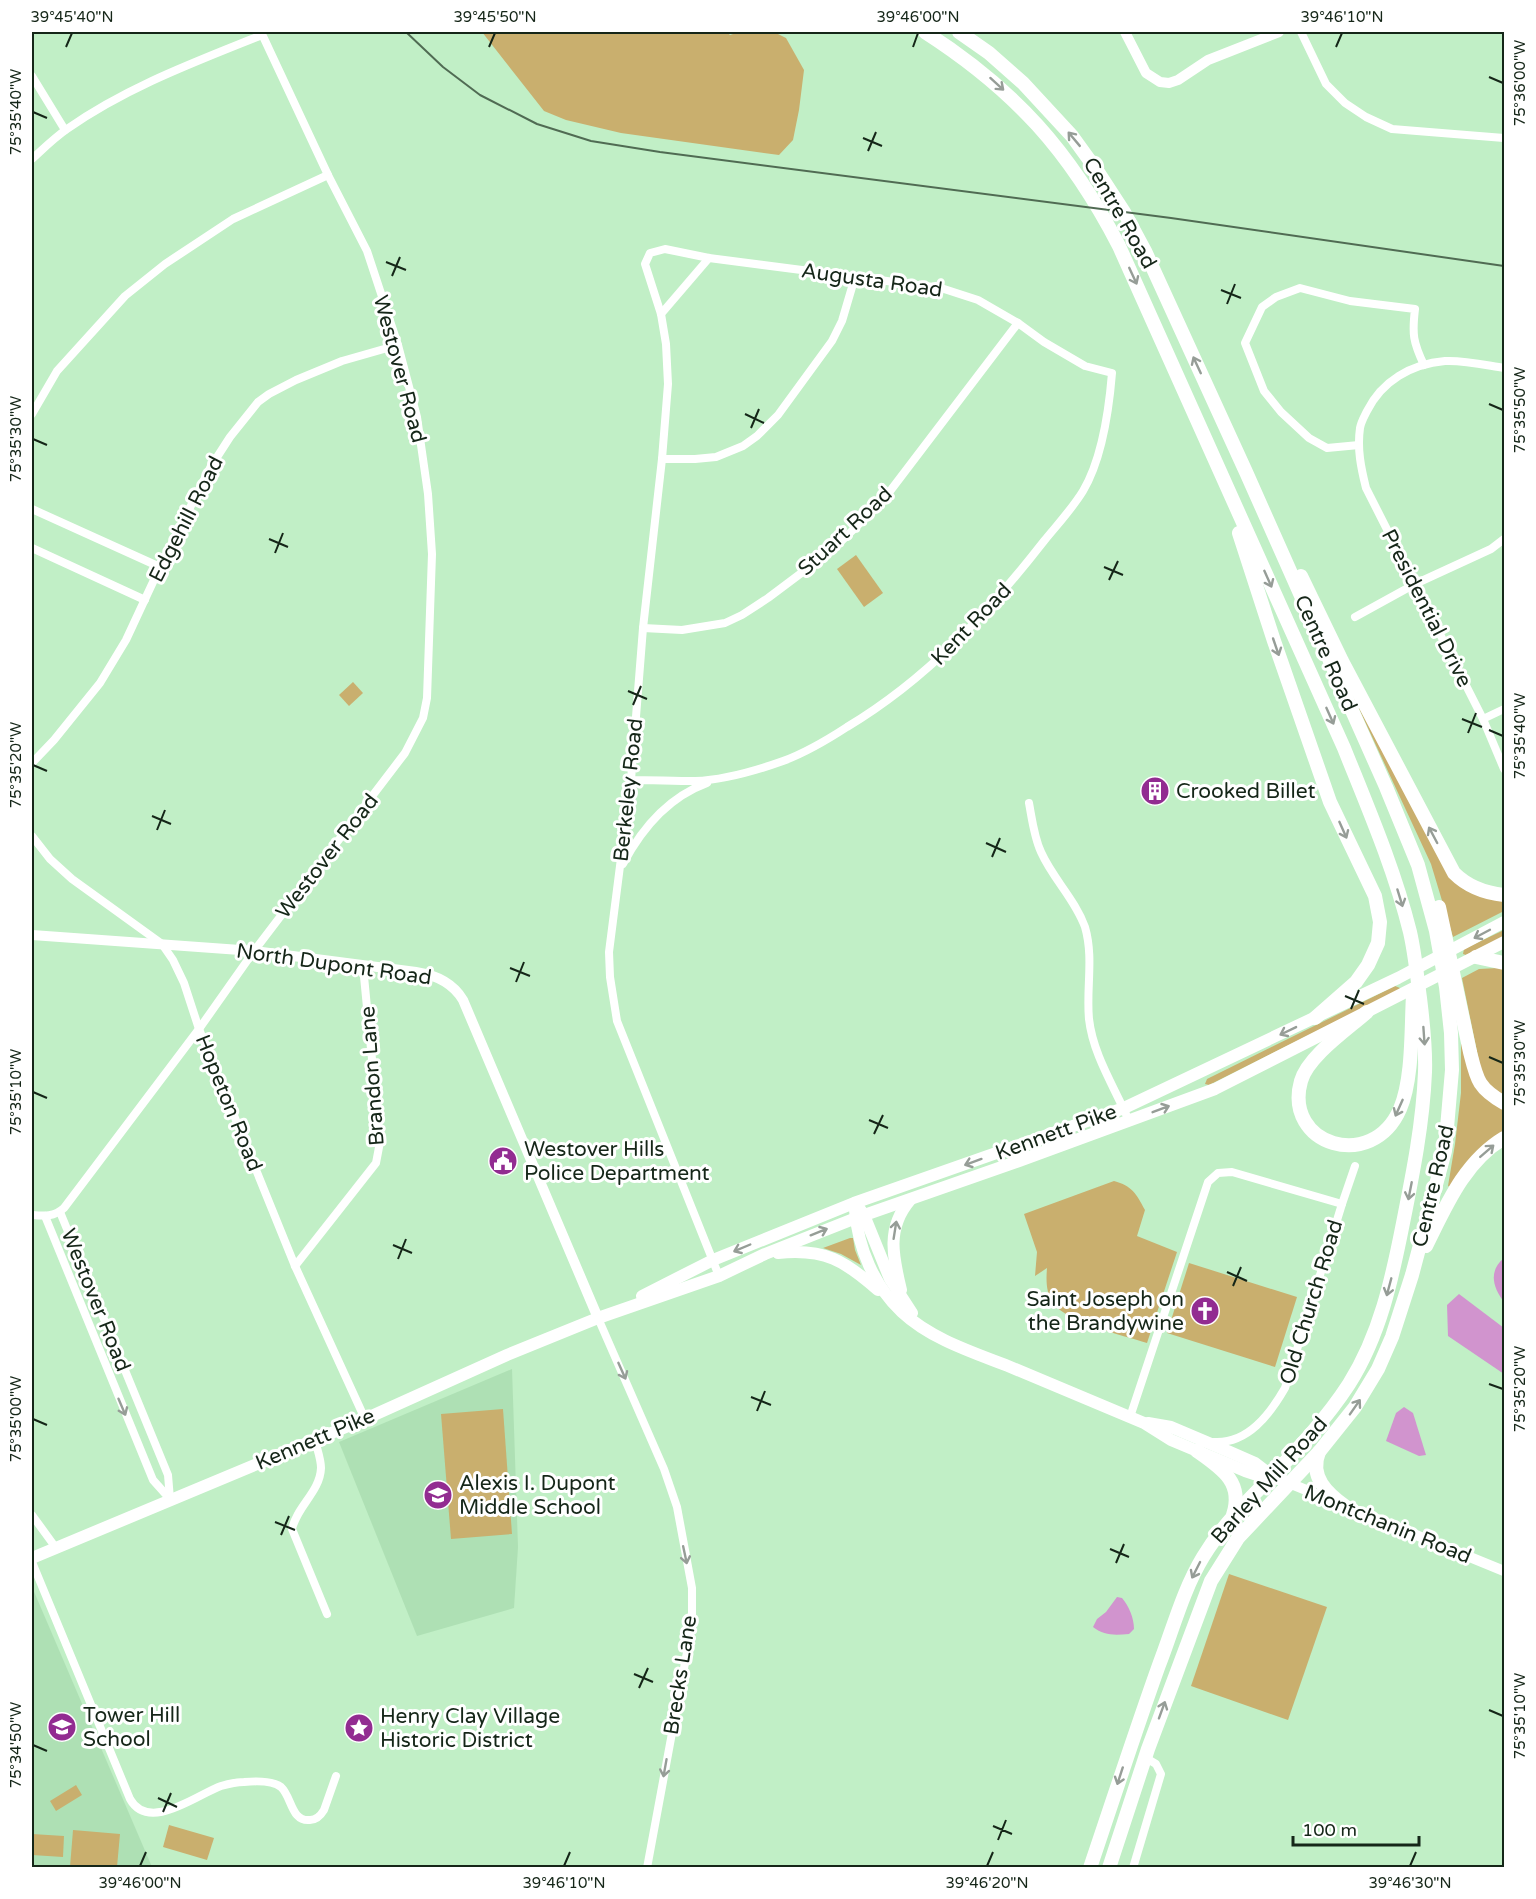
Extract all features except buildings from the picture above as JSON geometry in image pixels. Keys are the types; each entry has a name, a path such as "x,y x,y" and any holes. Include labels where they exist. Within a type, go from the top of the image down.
{"highway":[{"name":"Centre Road","path":"925,32 951,48 985,74 1040,126 1060,150 1100,209 1129,268 1344,748 1377,829 1405,913 1415,961 1425,1037 1420,1131 1402,1230"},
{"name":"Centre Road","path":"959,32 989,53 1023,83 1072,136 1098,171 1134,230 1222,418 1386,787 1418,865 1436,931 1446,987 1452,1070 1444,1151 1401,1314 1385,1353"},
{"path":"1222,418 1250,468 1342,661 1454,873 1470,886 1493,894 1504,895"},
{"path":"1218,468 1330,802 1375,896 1380,922 1378,943 1368,965 1356,982 1315,1018"},
{"path":"1386,787 1404,817 1436,895 1476,1074 1483,1089 1504,1103"},
{"path":"1471,959 1504,963"},
{"path":"1367,1012 1310,1064 1301,1080 1299,1100 1305,1121 1316,1134 1332,1144 1347,1146 1377,1138 1390,1125 1400,1109 1406,1089 1410,1059 1415,961"},
{"path":"1412,1275 1460,1182 1481,1156 1504,1138"},
{"name":"Barley Mill Road","path":"1090,1868 1131,1744 1196,1569 1210,1545 1232,1516 1272,1476 1333,1407 1361,1363 1375,1334 1382,1312 1402,1230"},
{"name":"Barley Mill Road","path":"1109,1868 1146,1758 1211,1581 1238,1538 1319,1452 1355,1407 1371,1382 1385,1353"},
{"path":"1196,1444 1232,1480 1236,1502 1232,1516"},
{"path":"1319,1452 1316,1468 1319,1480 1327,1491 1346,1507"},
{"path":"1146,1758 1140,1748 1139,1740 1163,1671 1168,1641"}],"main road":[{"path":"1125,32 1146,73 1160,82 1169,83 1178,80 1208,60 1279,32"},
{"name":"Kennett Pike","path":"598,1318 713,1260 854,1203 1124,1108 1398,978 1504,922"},
{"name":"North Dupont Road","path":"32,935 254,951 430,975 443,980 461,996 598,1318"},
{"name":"Kennett Pike","path":"32,1560 170,1499 365,1419 507,1355 598,1318 719,1276 765,1254 860,1216 1215,1089 1504,942"},
{"path":"901,1306 893,1249 897,1220 910,1200"},
{"name":"Montchanin Road","path":"854,1203 860,1216 862,1246 878,1282 901,1306 904,1314 933,1333 963,1348 1131,1417 1171,1440 1196,1444 1248,1472 1272,1476 1504,1571"},
{"path":"765,1254 797,1252 832,1258 861,1274 901,1306"}],"street":[{"path":"1301,32 1326,84 1345,103 1366,117 1392,129 1504,138"},
{"path":"32,159 65,130 100,108 157,77 262,33"},
{"name":"Westover Road","path":"170,1499 168,1475 60,1212 405,753 423,718 426,698 432,554 428,494 417,417 398,345 367,251 328,175 262,33"},
{"path":"32,76 65,130"},
{"path":"32,414 57,371 125,296 141,283 165,264 233,219 328,175"},
{"name":"Augusta Road","path":"650,253 665,249 709,258 941,288 978,300 1085,366 1112,373"},
{"name":"Berkeley Road","path":"650,253 645,264 661,314 666,344 668,384 643,628 631,780 609,952 610,977 617,1021 719,1276"},
{"path":"661,314 709,258"},
{"path":"662,459 716,457 743,446 757,436 778,415 831,341 842,321 855,277"},
{"path":"1359,445 1327,448 1309,438 1281,412 1264,391 1245,343 1262,307 1276,297 1300,288 1350,301 1415,309 1413,328 1415,346 1424,365"},
{"name":"Stuart Road","path":"643,628 682,630 725,623 768,598 832,549 881,503 1018,323"},
{"name":"Edgehill Road","path":"32,763 54,740 100,683 126,640 210,468 230,437 258,402 296,380 342,361 398,345"},
{"name":"Presidential Drive","path":"1504,368 1446,361 1424,365 1396,376 1374,397 1360,426 1359,445 1366,488 1483,719 1504,769"},
{"name":"Kent Road","path":"631,780 697,781 746,772 785,760 825,741 870,714 918,677 986,613 1083,491 1097,457 1110,397 1112,373"},
{"path":"32,509 160,567"},
{"path":"1355,616 1415,584 1491,549 1504,539"},
{"path":"32,548 145,600"},
{"path":"1483,719 1504,709"},
{"name":"Kent Road","path":"620,868 639,837 674,800 693,788 723,777"},
{"path":"1029,803 1033,828 1041,853 1074,902 1083,924 1089,945 1090,1027 1097,1052 1129,1121"},
{"name":"Hopeton Road","path":"32,836 50,859 72,879 162,944 173,960 295,1266 365,1419"},
{"name":"Brandon Lane","path":"295,1266 376,1163 380,1142 363,966"},
{"path":"1342,1204 1355,1166"},
{"name":"Old Church Road","path":"1131,1417 1208,1182 1218,1173 1232,1172 1342,1204 1285,1388 1271,1412 1241,1437 1224,1442 1196,1444"},
{"path":"32,1215 45,1216 60,1212"},
{"name":"Westover Road","path":"45,1216 153,1480 170,1499"},
{"name":"Brecks Lane","path":"598,1318 664,1469 677,1507 692,1588 692,1624 647,1868"},
{"path":"315,1440 321,1465 321,1476 295,1518 292,1528 327,1614"},
{"path":"32,1515 56,1548"},
{"path":"32,1560 130,1798 137,1808 149,1812 163,1812 222,1786 259,1782 281,1787 296,1814 302,1819 312,1820 321,1815 324,1810 336,1776"},
{"path":"1133,1868 1161,1774 1156,1764 1146,1758"}],"shaded area":[{"path":"482,32 727,32 730,35 739,32 774,32 786,38 804,70 793,140 779,155 621,133 566,120 544,111"},
{"path":"856,555 883,593 864,607 837,569"},
{"path":"353,682 363,693 349,706 339,695"},
{"path":"1355,696 1450,872 1504,898 1504,911 1453,937 1431,864"},
{"path":"1504,930 1504,937 1466,955 1463,954 1464,949"},
{"path":"1479,969 1504,969 1504,1098 1483,1081 1462,978"},
{"path":"1395,986 1400,988 1399,990 1209,1085 1205,1084 1207,1079"},
{"path":"1461,1037 1466,1056 1504,1108 1504,1134 1453,1188 1448,1186 1461,1093"},
{"path":"1114,1181 1133,1191 1145,1210 1137,1236 1177,1252 1147,1343 1096,1328 1070,1317 1053,1303 1049,1295 1047,1268 1035,1276 1037,1252 1024,1214"},
{"path":"853,1238 861,1265 841,1254 823,1248"},
{"path":"1504,1258 1504,1302 1497,1291 1494,1274"},
{"path":"1189,1263 1297,1297 1275,1367 1167,1333"},
{"path":"1459,1294 1504,1328 1504,1374 1448,1336 1447,1305"},
{"name":"Alexis I. Dupont Middle School","path":"512,1369 518,1547 514,1608 417,1636 339,1442"},
{"path":"1404,1407 1413,1413 1426,1455 1419,1456 1386,1441 1396,1413"},
{"path":"503,1409 512,1534 451,1539 441,1414"},
{"path":"1229,1574 1327,1607 1288,1720 1191,1686"},
{"name":"Tower Hill School","path":"32,1587 152,1867 32,1867"},
{"path":"1117,1597 1125,1601 1132,1616 1134,1629 1129,1634 1114,1635 1093,1627 1097,1619 1106,1612"},
{"path":"76,1785 82,1795 56,1811 50,1801"},
{"path":"169,1825 214,1838 207,1860 163,1847"},
{"path":"73,1830 120,1834 117,1867 70,1867"},
{"path":"32,1834 64,1836 63,1857 32,1855"}],"railway":[{"path":"406,32 443,67 480,95 537,124 591,141 660,152 1171,218 1504,266"}],"place":[{"name":"Crooked Billet","path":"1155,791"},
{"name":"Westover Hills Police Department","path":"503,1161"},
{"name":"Saint Joseph on the Brandywine","path":"1205,1311"},
{"name":"Alexis I. Dupont Middle School","path":"438,1495"},
{"name":"Tower Hill School","path":"62,1727"},
{"name":"Henry Clay Village Historic District","path":"359,1728"}]}
